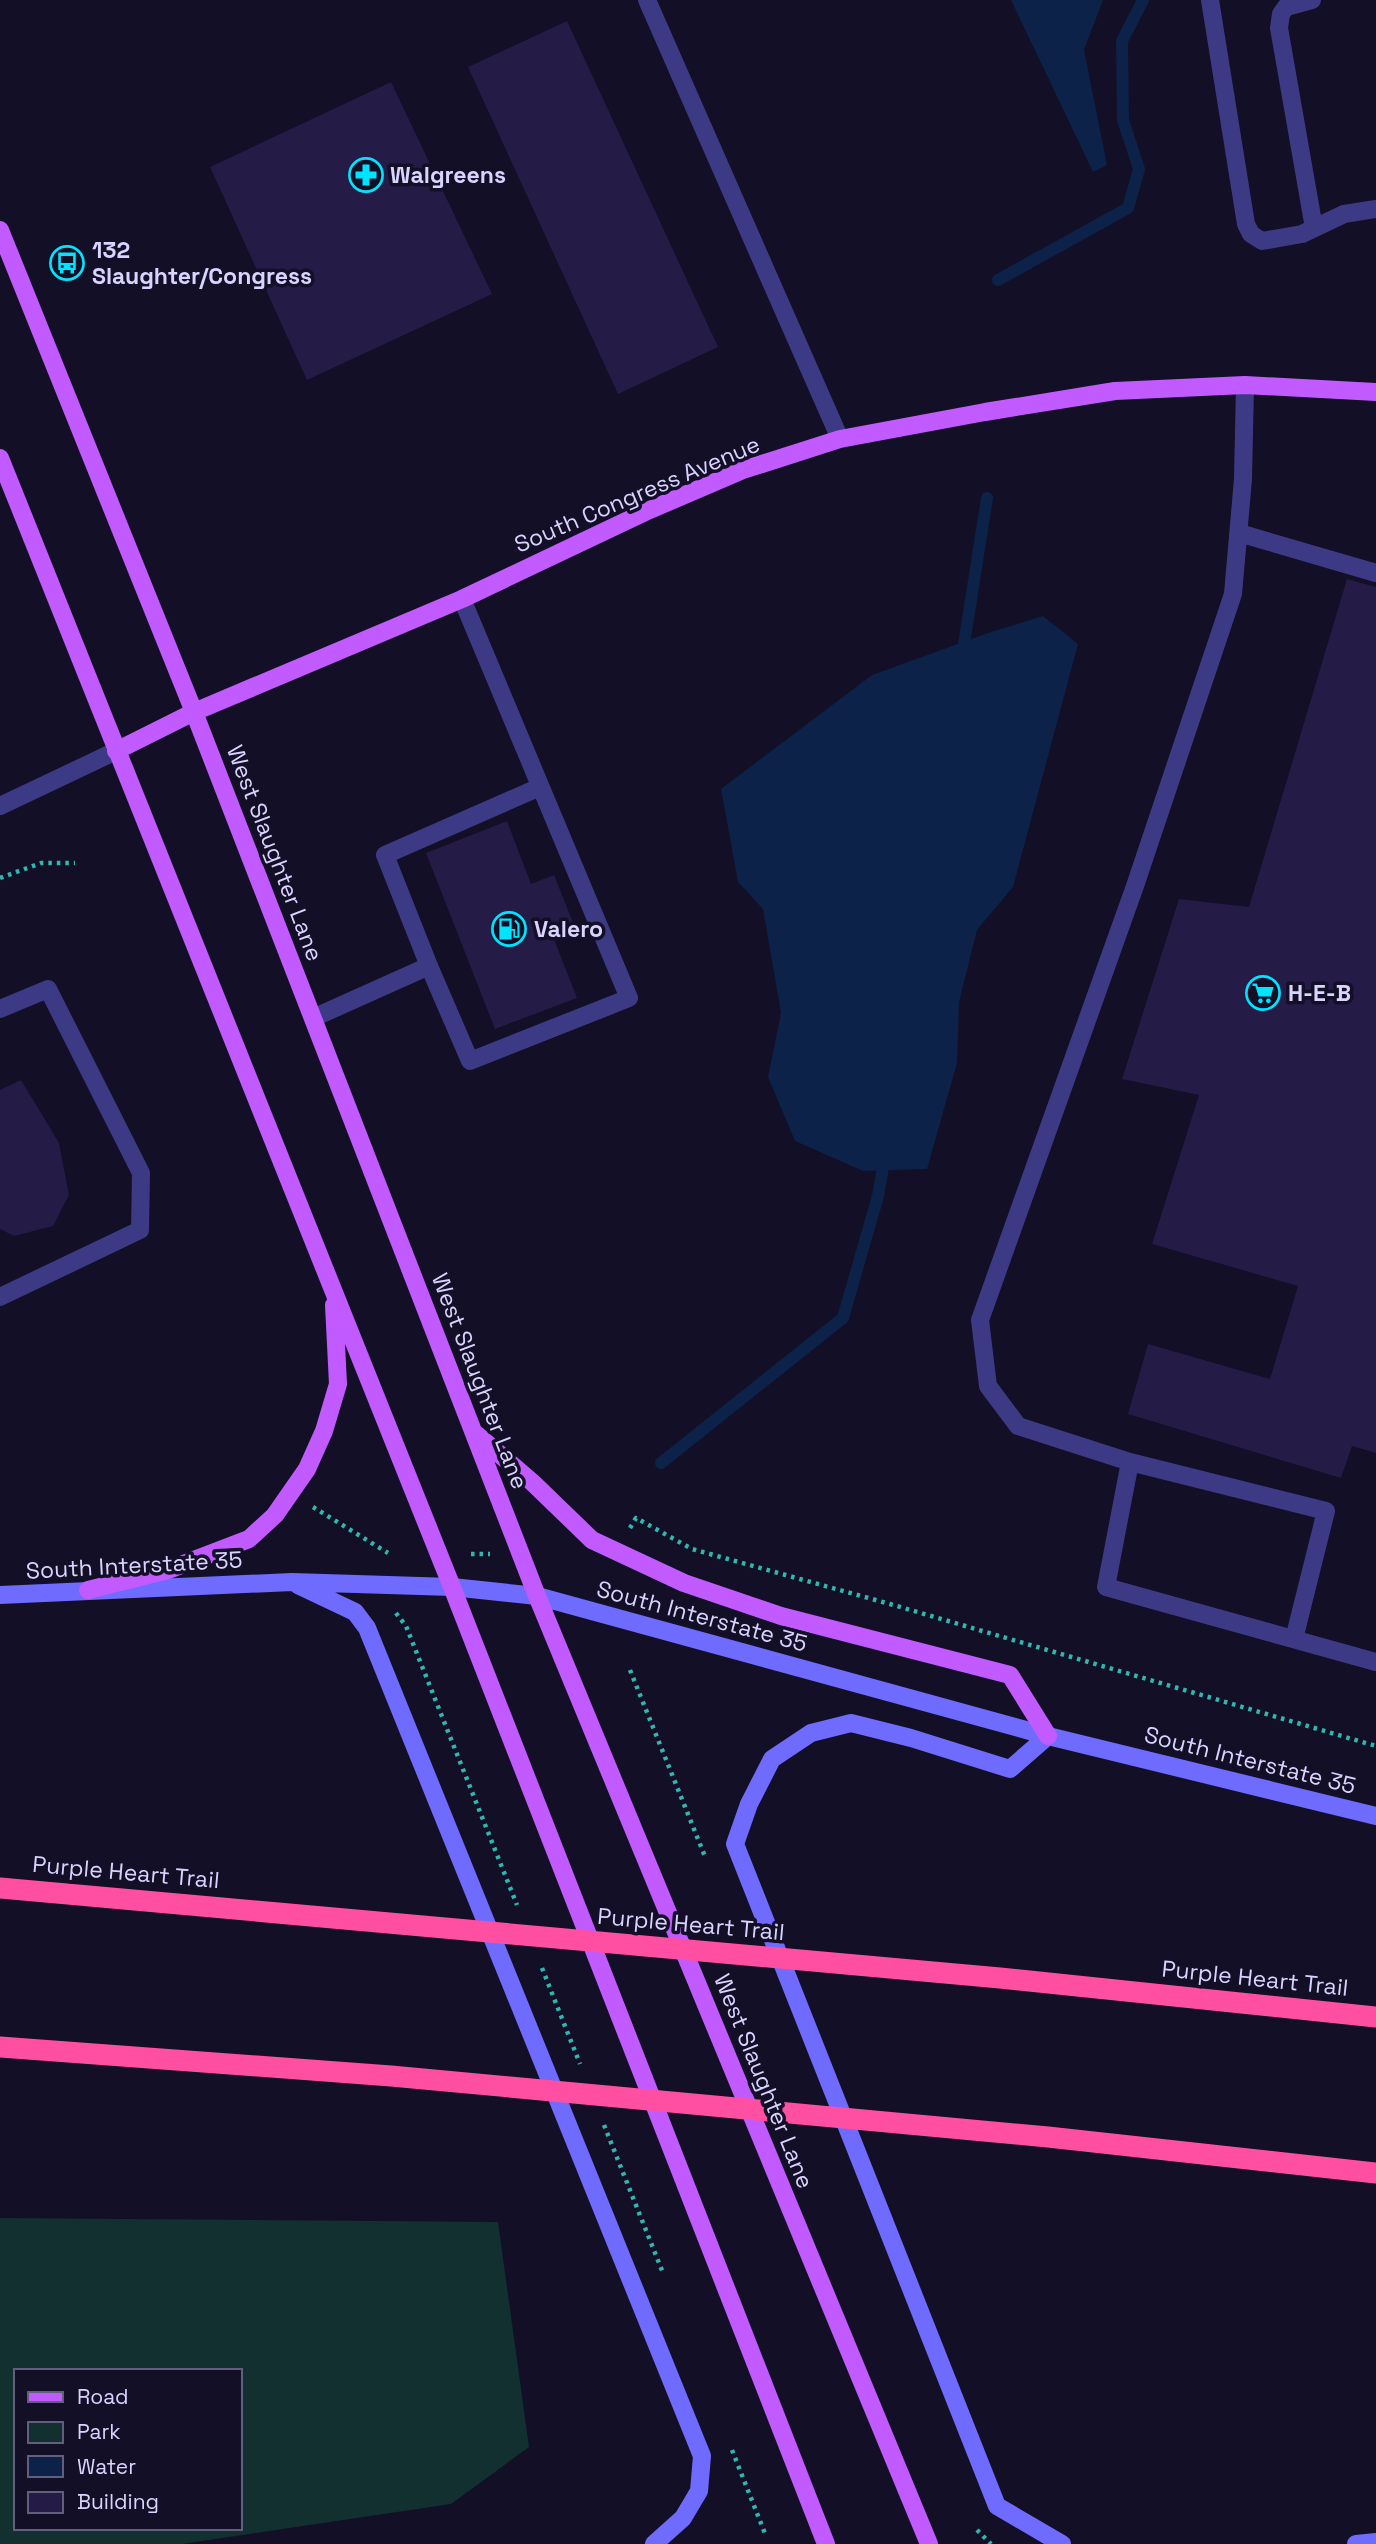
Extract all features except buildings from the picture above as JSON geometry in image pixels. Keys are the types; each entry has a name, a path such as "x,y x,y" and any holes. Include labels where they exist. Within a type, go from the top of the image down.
{"highway":[{"name":"Purple Heart Trail","path":"0,1888 1000,1978 1376,2017"},
{"path":"0,2047 391,2076 1048,2137 1376,2173"}],"main road":[{"name":"West Slaughter Lane","path":"0,230 194,712 537,1596 929,2544"},
{"name":"South Congress Avenue","path":"116,751 194,712 462,599 670,501 743,471 840,439 1115,391 1245,385 1376,392"},
{"path":"0,458 452,1587 827,2544"},
{"path":"88,1590 168,1570 249,1539 275,1515 307,1469 324,1431 338,1384 333,1291"},
{"path":"473,1432 532,1482 592,1540 684,1583 781,1616 1010,1675 1048,1736 1010,1769 911,1738 851,1723 811,1733 772,1759 749,1804 735,1844 997,2506 1062,2544"},
{"path":"292,1582 355,1612 367,1628 702,2456 699,2491 683,2518 654,2544"},
{"name":"South Interstate 35","path":"0,1595 292,1582 452,1587 537,1596 1048,1736 1376,1816"},
{"path":"1356,2544 1376,2542"}],"lane":[{"path":"647,0 840,439"},
{"path":"1210,0 1246,224 1251,234 1262,241 1302,234 1343,214 1376,209"},
{"path":"1312,0 1286,7 1281,14 1279,28 1314,228"},
{"path":"1245,385 1243,479 1233,594 1135,886 980,1320 988,1386 1018,1426 1130,1462 1326,1511 1294,1640"},
{"path":"1238,533 1376,573"},
{"path":"462,599 629,998 470,1061 385,855 540,788"},
{"path":"0,806 116,751"},
{"path":"313,1018 429,966"},
{"path":"0,1009 48,989 141,1173 140,1230 0,1297"},
{"path":"1130,1462 1106,1587 1376,1662"}],"path":[{"path":"0,878 41,863 75,863"},
{"path":"312,1507 388,1553"},
{"path":"628,1532 636,1518 692,1549 957,1623 1376,1746"},
{"path":"470,1554 491,1554"},
{"path":"630,1670 707,1860"}],"green space":[{"path":"0,2218 498,2222 529,2447 451,2504 182,2544 0,2544"}],"water":[{"path":"1011,0 1103,0 1084,50 1107,165 1093,172"},
{"path":"1043,616 1078,644 1013,887 977,930 959,1002 957,1063 927,1169 863,1171 795,1141 768,1077 781,1013 763,909 738,882 721,789 872,675"}],"waterway":[{"path":"998,280 1128,208 1139,169 1123,120 1122,41 1143,0"},
{"path":"962,657 987,498"},
{"path":"661,1463 843,1318 878,1196 885,1156"}],"place":[{"name":"Walgreens","path":"366,175"},
{"name":"132 Slaughter/Congress","path":"67,263"},
{"name":"Valero","path":"509,929"},
{"name":"H-E-B","path":"1263,993"}]}
